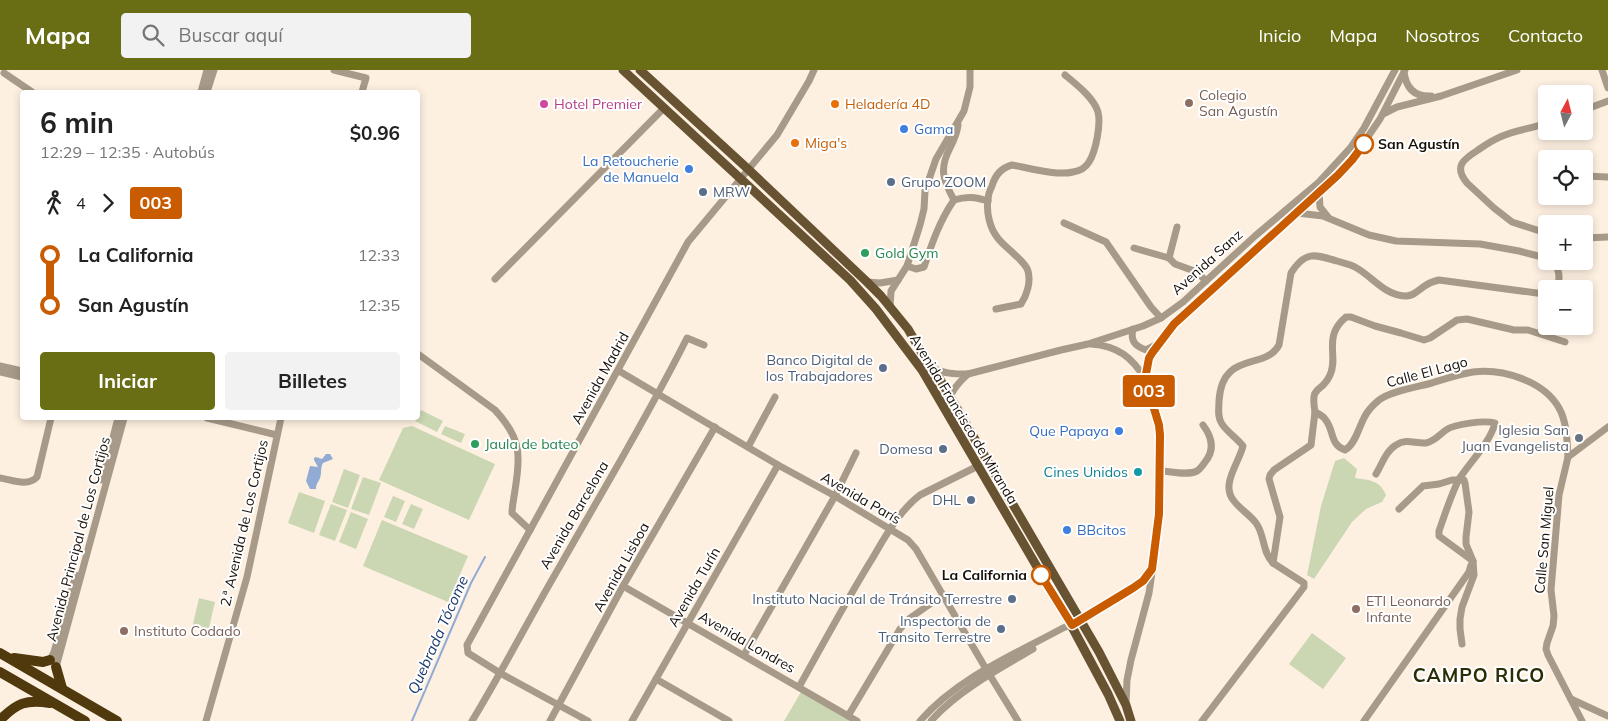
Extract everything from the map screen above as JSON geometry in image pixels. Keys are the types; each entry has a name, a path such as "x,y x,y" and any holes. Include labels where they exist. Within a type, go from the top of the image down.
{"highway":[{"path":"0,653 25,660 53,663 62,688"},
{"path":"0,653 117,721"},
{"path":"0,672 84,721"},
{"path":"0,720 20,703 40,701 55,704"}],"main road":[{"name":"Avenida Francisco de Miranda","path":"622,70 850,280 876,309 922,370 1072,625 1120,721"},
{"name":"Avenida Francisco de Miranda","path":"640,70 867,282 908,329 929,365 938,376 1103,659 1126,705 1131,721"}],"street":[{"path":"202,90 207,70"},
{"path":"208,90 214,70"},
{"path":"334,70 366,78 363,90"},
{"name":"Avenida Madrid","path":"500,673 468,653 467,645 619,371 688,242 777,135 809,82 814,70"},
{"path":"890,308 891,291 906,266 920,225 924,209 925,191 936,158 964,111 970,87 970,70"},
{"name":"Avenida Sanz","path":"929,365 940,371 953,374 968,374 1088,344 1161,318 1183,302 1255,236 1318,183 1351,147 1364,128 1395,70"},
{"path":"1382,114 1397,107 1442,96 1517,70"},
{"path":"1602,70 1608,88"},
{"path":"1405,71 1406,82 1414,93 1423,96 1442,96"},
{"name":"Avenida Sanz","path":"1146,382 1149,358 1174,324 1297,213 1352,160 1382,114 1405,71"},
{"path":"4,73 29,90"},
{"path":"996,309 1021,304 1026,294 1029,278 1028,271 1023,263 997,238 988,214 988,200 993,181 998,172 1005,166 1012,165 1063,173 1081,170 1089,163 1094,150 1098,135 1098,112 1080,88 1065,74"},
{"path":"1593,107 1608,101"},
{"path":"495,279 664,109"},
{"path":"954,200 944,179 943,168 944,159 956,136 958,123"},
{"path":"1538,126 1499,137 1467,156 1461,165 1463,178 1494,208 1512,222 1538,230"},
{"path":"1593,176 1608,177"},
{"path":"1319,192 1320,207 1330,219"},
{"path":"906,266 924,267 938,229 954,200 965,197 977,197 988,200"},
{"path":"1297,213 1314,214 1369,234 1396,241 1480,244 1538,256"},
{"path":"1064,223 1106,242 1151,307 1161,318"},
{"path":"1169,258 1177,227"},
{"path":"1593,238 1608,237"},
{"path":"1134,248 1169,258 1175,264 1197,272 1206,281"},
{"path":"1202,721 1304,587 1304,583 1273,563 1268,557 1256,523 1232,500 1228,492 1230,479 1244,446 1223,425 1219,418 1220,388 1230,372 1238,366 1270,355 1279,345 1290,273 1303,258 1313,255 1356,267 1391,294 1406,297 1416,293 1429,283 1439,280 1538,293"},
{"path":"867,282 880,284 898,280"},
{"path":"1273,563 1280,518 1270,483 1270,475 1311,445 1315,412 1314,393 1331,374 1332,338 1338,326 1346,317 1424,340 1457,320 1467,319 1514,330 1528,330 1565,342"},
{"path":"1133,329 1134,344 1138,347 1146,350 1157,345"},
{"name":"Avenida Barcelona","path":"472,721 659,394 686,338 704,345"},
{"path":"1088,344 1106,346 1117,350 1133,363 1146,382 1159,425 1159,514 1149,593 1131,660 1127,680 1126,705"},
{"path":"420,355 495,410 506,422 514,436 519,467 512,513 530,530"},
{"path":"0,366 20,371"},
{"name":"Avenida París","path":"619,371 908,540 916,549 1018,721"},
{"name":"Calle El Lago","path":"1315,412 1325,418 1335,443 1346,450 1351,446 1364,416 1373,405 1386,396 1472,372 1489,371 1522,378 1541,388 1550,396 1560,409 1567,433 1568,456"},
{"path":"0,372 20,377"},
{"path":"949,416 947,406 950,397 958,384 968,374"},
{"path":"748,447 775,397"},
{"path":"0,478 29,482 37,477 51,420"},
{"name":"Avenida Principal de Los Cortijos","path":"53,663 54,652 90,531 118,420"},
{"name":"Avenida Principal de Los Cortijos","path":"53,663 123,420"},
{"path":"216,420 277,434"},
{"name":"2.ª Avenida de Los Cortijos","path":"206,721 247,577 280,420"},
{"path":"1376,474 1387,453 1395,445 1409,440 1428,442 1436,439 1452,427 1484,421 1495,423 1459,480 1439,531 1439,536 1473,561"},
{"path":"1160,471 1189,472 1197,471 1200,468 1208,458 1211,450 1209,434 1203,425"},
{"name":"Avenida Lisboa","path":"550,721 624,586 715,427"},
{"path":"1568,456 1608,427"},
{"path":"744,655 835,496 856,453"},
{"name":"Calle San Miguel","path":"1568,456 1559,495 1551,590 1554,616 1546,648 1582,721"},
{"name":"Avenida Turín","path":"632,721 778,465"},
{"path":"799,687 890,529 912,501 920,495 978,466"},
{"path":"1400,509 1423,486 1452,480 1464,480 1469,512 1466,544 1473,561 1474,575 1464,601 1460,619 1462,644"},
{"path":"1364,721 1469,572 1473,561"},
{"path":"920,721 944,696 1064,631 1138,584 1148,576 1152,569"},
{"name":"Avenida Londres","path":"624,586 857,721"},
{"path":"848,716 900,629 910,618 933,602"},
{"path":"931,721 988,672"},
{"path":"500,673 588,721"},
{"path":"656,679 729,721"},
{"path":"1571,699 1608,716"}],"green space":[{"path":"421,410 443,421 437,432 415,421 420,420"},
{"path":"412,426 495,464 469,520 379,480 403,428"},
{"path":"445,426 465,434 461,443 441,434"},
{"path":"1344,458 1357,469 1355,478 1369,480 1381,486 1386,495 1382,502 1366,509 1352,522 1314,579 1307,575 1321,506 1335,461"},
{"path":"344,469 360,475 348,508 332,502"},
{"path":"363,477 381,483 369,515 351,509"},
{"path":"299,492 325,501 314,533 288,523"},
{"path":"393,496 405,501 396,522 384,517"},
{"path":"331,504 347,510 335,541 319,535"},
{"path":"411,504 423,509 414,529 402,524"},
{"path":"351,512 368,519 356,549 339,542"},
{"path":"382,520 468,556 448,602 363,566"},
{"path":"199,598 215,602 208,632 192,628"},
{"path":"1312,633 1346,658 1323,689 1289,664"},
{"path":"801,692 852,721 784,721"}],"water":[{"path":"326,454 330,454 333,459 323,463 316,489 310,489 306,481 310,466 318,467 314,458 322,459"}],"waterway":[{"name":"Quebrada Tócome","path":"412,721 471,583 485,557"}],"bus line":[{"name":"003","path":"1041,575 1072,625 1133,588 1148,576 1152,569 1155,552 1159,514 1160,471 1159,425 1146,382 1149,358 1174,324 1338,175 1364,144"}],"place":[{"name":"Colegio San Agustín","path":"1189,103"},
{"name":"Hotel Premier","path":"544,104"},
{"name":"Heladería 4D","path":"835,104"},
{"name":"Gama","path":"904,129"},
{"name":"Miga's","path":"795,143"},
{"name":"San Agustín","path":"1364,144"},
{"name":"La Retoucherie de Manuela","path":"689,169"},
{"name":"Grupo ZOOM","path":"891,182"},
{"name":"MRW","path":"703,192"},
{"name":"Gold Gym","path":"865,253"},
{"name":"Banco Digital de los Trabajadores","path":"883,368"},
{"name":"Que Papaya","path":"1119,431"},
{"name":"Iglesia San Juan Evangelista","path":"1579,438"},
{"name":"Jaula de bateo","path":"475,444"},
{"name":"Domesa","path":"943,449"},
{"name":"Cines Unidos","path":"1138,472"},
{"name":"DHL","path":"971,500"},
{"name":"BBcitos","path":"1067,530"},
{"name":"La California","path":"1041,575"},
{"name":"Instituto Nacional de Tránsito Terrestre","path":"1012,599"},
{"name":"ETI Leonardo Infante","path":"1356,609"},
{"name":"Inspectoria de Transito Terrestre","path":"1001,629"},
{"name":"Instituto Codado","path":"124,631"}],"district":[{"name":"CAMPO RICO","path":"1479,675"}]}
